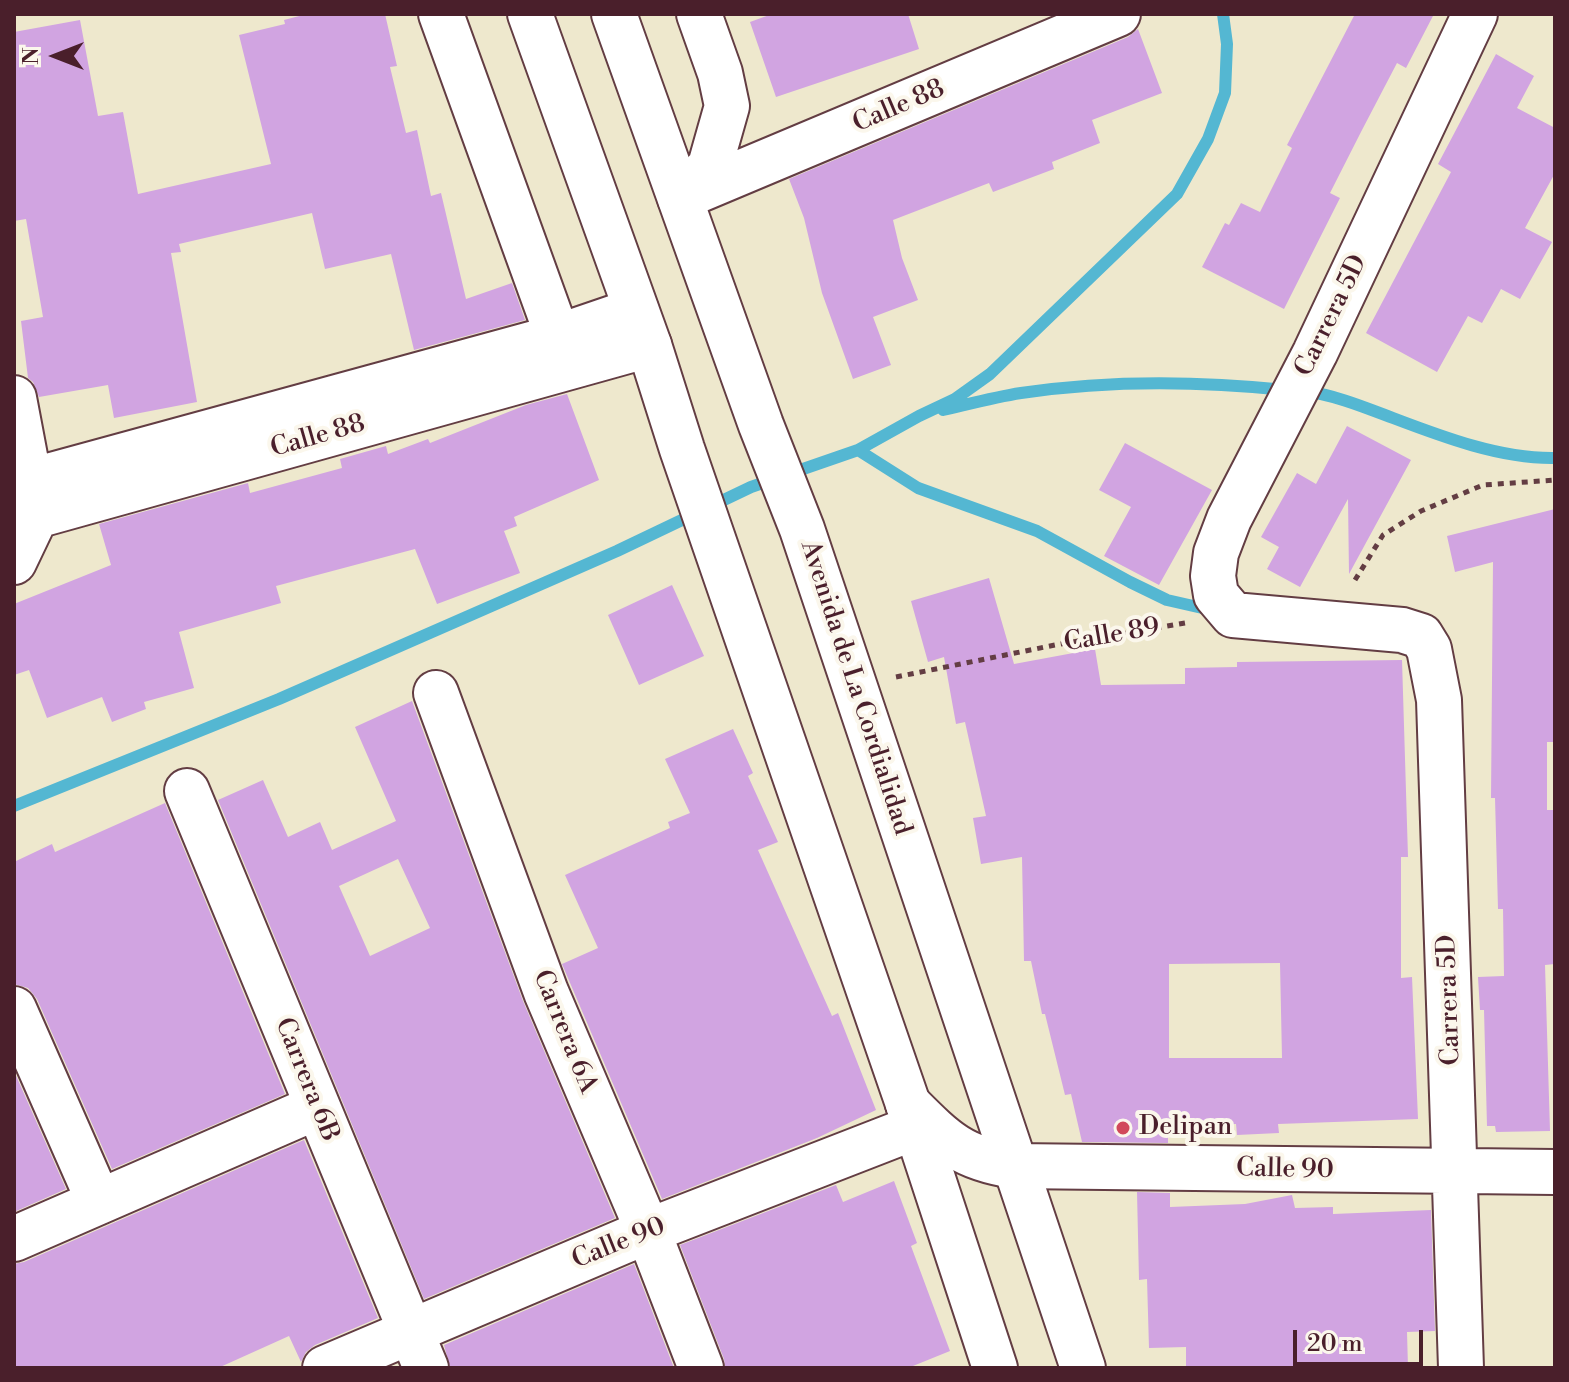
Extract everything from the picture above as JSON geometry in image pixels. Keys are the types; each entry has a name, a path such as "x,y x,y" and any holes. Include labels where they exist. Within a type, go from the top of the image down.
{"street":[{"path":"441,14 563,352"},
{"path":"530,14 642,327 995,1368"},
{"name":"Avenida de La Cordialidad","path":"614,14 761,425 802,529 1083,1368"},
{"path":"680,198 710,166 727,106 720,73 699,14"},
{"name":"Calle 88","path":"680,198 1118,14"},
{"name":"Carrera 5D","path":"1233,615 1216,595 1213,576 1216,553 1229,519 1315,353 1475,14"},
{"name":"Calle 88","path":"33,498 563,352 642,327"},
{"path":"14,398 33,498 14,562"},
{"path":"1233,615 1330,623"},
{"name":"Carrera 5D","path":"1330,623 1391,628 1421,636 1429,649 1439,700 1461,1368"},
{"name":"Carrera 6A","path":"436,693 546,992 648,1231 701,1368"},
{"name":"Carrera 6B","path":"187,791 418,1349"},
{"path":"14,1009 99,1202"},
{"path":"14,1239 317,1107"},
{"name":"Calle 90","path":"325,1368 418,1349 648,1231 912,1116 958,1150 987,1162 1014,1166 1555,1172"}],"path":[{"path":"1330,623 1383,535 1395,527 1421,511 1483,485 1555,480"},
{"name":"Calle 89","path":"896,677 1055,645 1233,615"}],"building":[{"path":"307,14 385,14 397,66 390,67 406,133 417,130 431,196 441,193 466,299 512,283 525,320 414,350 391,254 325,269 312,213 179,244 181,252 171,253 197,402 114,418 108,385 39,397 28,378 21,321 43,317 26,219 14,221 14,32 80,20 98,116 123,112 138,194 271,164 239,35 285,24 284,20"},
{"path":"772,14 908,14 919,49 776,97 750,22"},
{"path":"1355,14 1434,14 1406,68 1397,63 1362,130 1330,193 1340,198 1284,309 1202,267 1225,223 1229,225 1241,203 1260,212 1292,148 1287,145"},
{"path":"1138,29 1162,93 1092,120 1100,143 1052,162 1054,169 993,192 989,183 893,220 902,258 918,300 873,317 891,365 853,379 822,293 804,218 789,179 1128,37"},
{"path":"1496,54 1534,76 1517,108 1555,128 1555,173 1525,228 1552,242 1520,299 1501,289 1482,323 1468,316 1437,372 1366,333 1451,172 1438,164"},
{"path":"567,394 599,480 514,517 517,526 504,531 520,573 437,604 415,549 276,586 281,603 179,632 194,688 144,702 146,709 112,722 102,697 47,718 29,670 14,675 14,604 111,565 99,524 248,483 250,493 342,468 340,459 386,446 388,454 428,439 430,443 526,405"},
{"path":"1347,426 1411,460 1349,574 1348,499 1300,587 1267,569 1279,547 1261,537 1297,473 1316,484"},
{"path":"1125,443 1212,490 1159,585 1104,556 1131,507 1099,490"},
{"path":"1555,509 1555,742 1547,742 1547,810 1555,810 1555,964 1545,965 1550,1131 1496,1132 1495,1126 1487,1126 1484,1010 1480,1010 1478,977 1504,976 1503,909 1498,909 1495,798 1491,798 1493,562 1455,572 1447,536"},
{"path":"989,578 1014,664 1095,649 1101,685 1185,684 1185,668 1237,667 1237,662 1402,660 1408,857 1401,857 1401,978 1412,977 1418,1119 1278,1124 1279,1133 1237,1135 1236,1124 1168,1126 1168,1143 1082,1142 1071,1094 1065,1095 1045,1014 1042,1014 1031,961 1024,961 1022,857 981,864 973,818 986,816 965,722 956,724 944,657 928,662 911,601","holes":["1280,963 1282,1058 1169,1058 1169,964"]},
{"path":"672,585 704,656 639,685 608,615"},
{"path":"412,701 523,1001 615,1218 424,1299 218,800 263,780 288,837 320,822 332,850 396,821 355,727","holes":["398,859 430,928 370,956 339,886"]},
{"path":"733,729 753,773 748,776 778,842 758,850 832,1016 838,1013 876,1110 817,1138 662,1199 562,964 598,948 565,875 670,828 668,822 690,813 665,759"},
{"path":"165,803 285,1094 112,1169 37,999 28,988 14,984 14,862 52,844 55,852"},
{"path":"14,1071 66,1189 14,1212"},
{"path":"304,1140 378,1318 315,1345 306,1352 301,1362 289,1336 218,1368 14,1368 14,1264"},
{"path":"894,1181 917,1243 911,1246 950,1351 908,1368 725,1368 680,1245 836,1185 843,1202"},
{"path":"1137,1192 1170,1193 1170,1207 1245,1204 1292,1195 1295,1208 1333,1207 1333,1214 1431,1210 1435,1331 1407,1332 1408,1368 1186,1368 1186,1347 1149,1348 1147,1279 1139,1280"},
{"path":"634,1264 674,1368 450,1368 444,1345"}],"waterway":[{"path":"14,806 279,699 617,551 751,487 858,450 955,399 990,374 1177,194 1208,139 1225,93 1227,44 1223,14"},
{"path":"943,410 1011,395 1120,384 1220,385 1286,390"},
{"path":"1304,391 1349,402 1472,446 1514,455 1555,458"},
{"path":"858,450 918,488 1037,531 1167,600 1211,610"}],"place":[{"name":"Delipan","path":"1123,1128"}]}
